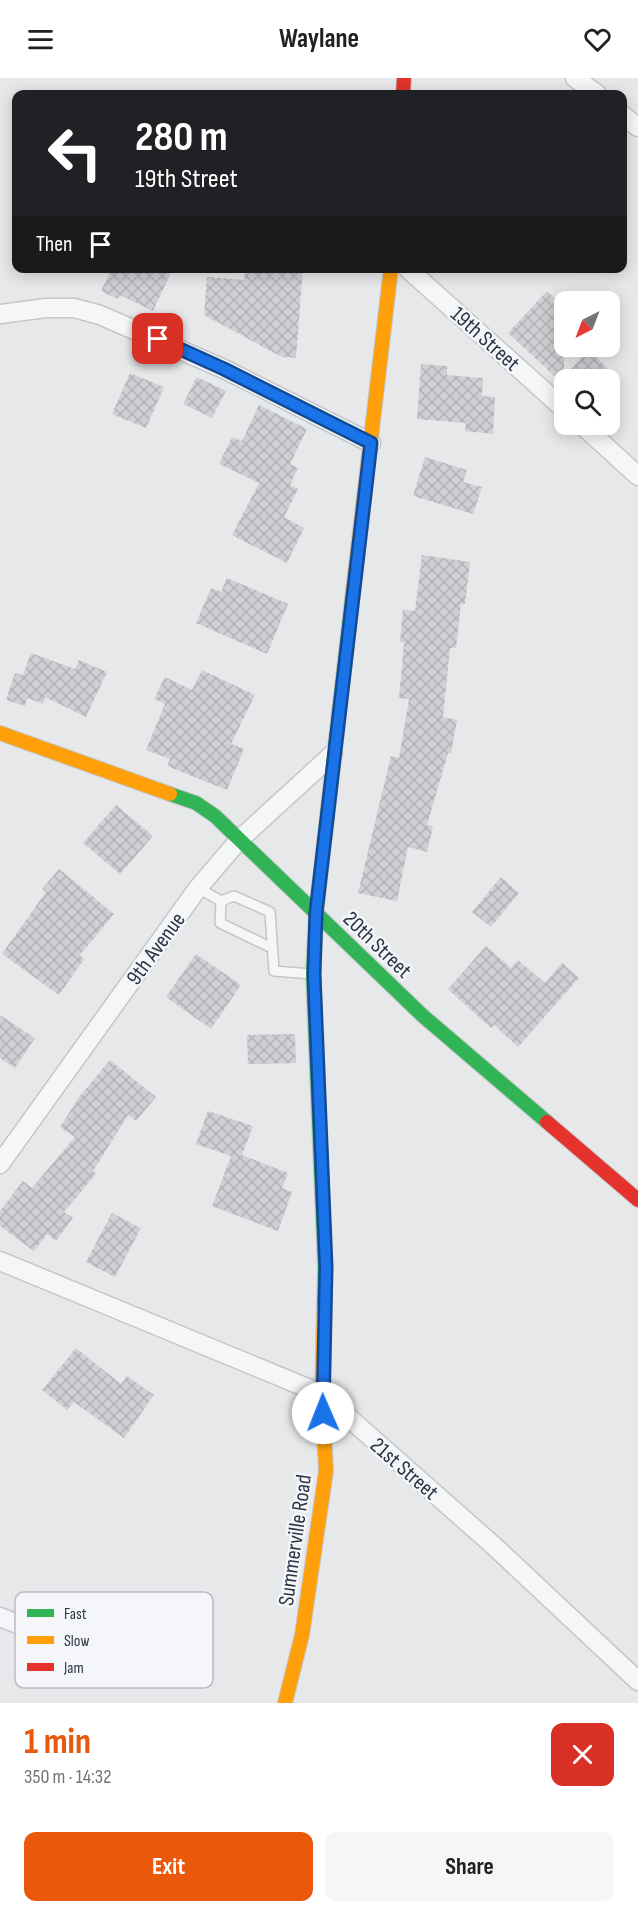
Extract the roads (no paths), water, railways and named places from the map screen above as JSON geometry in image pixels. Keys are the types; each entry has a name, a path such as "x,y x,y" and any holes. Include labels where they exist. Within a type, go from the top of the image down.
{"main road":[{"name":"Summerville Road","path":"285,1703 302,1635 326,1471 322,1394 326,1267 314,974 316,913 333,754 349,645 390,273"},
{"name":"20th Street","path":"0,733 196,803 215,816 423,1016 638,1200"}],"street":[{"path":"575,78 592,90"},
{"name":"19th Street","path":"413,273 554,400"},
{"path":"0,314 46,308 74,308 100,315 224,369 371,443"},
{"path":"593,435 638,476"},
{"name":"9th Avenue","path":"0,1164 198,888 239,840 333,754"},
{"name":"21st Street","path":"0,1261 322,1394 494,1546 638,1681"},
{"path":"0,1617 15,1623"}],"lane":[{"path":"198,888 221,901"},
{"path":"221,901 234,896 270,912 270,947 274,971 314,974"},
{"path":"221,901 220,923 270,947"}]}
